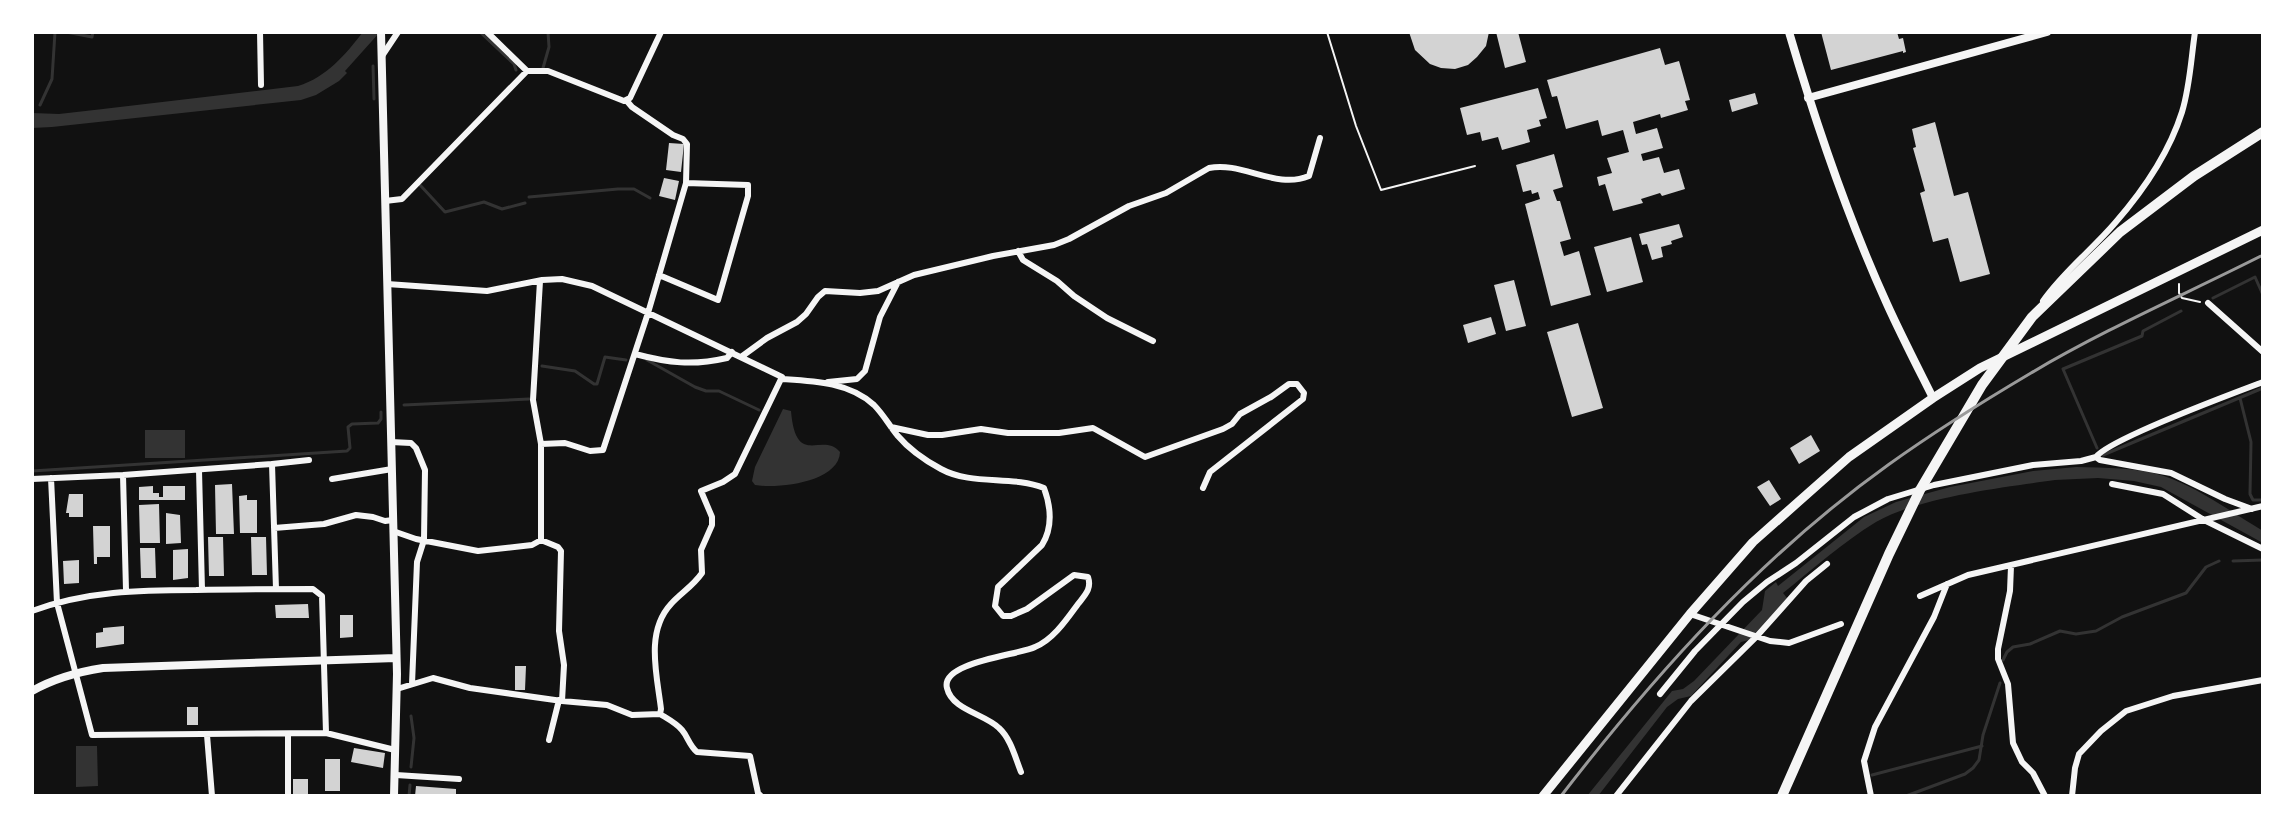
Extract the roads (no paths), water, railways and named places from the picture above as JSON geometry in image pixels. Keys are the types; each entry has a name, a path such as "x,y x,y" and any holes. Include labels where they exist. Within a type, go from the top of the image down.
{"highway":[{"path":"1782,796 1920,490 1982,385 2032,317 2120,232 2194,176 2263,132"}],"main road":[{"path":"1543,796 1690,614 1753,542 1857,451 1980,368 2263,230"}],"street":[{"path":"260,32 261,85"},
{"path":"381,32 397,689 394,796"},
{"path":"382,56 398,32"},
{"path":"487,32 527,71 548,71 626,100 687,144 686,183 603,450 590,451 565,443 541,444"},
{"path":"626,100 630,98 661,32"},
{"path":"1789,32 1808,98 1842,194 1887,303 1933,398"},
{"path":"1808,98 2047,32"},
{"path":"2032,317 2056,282 2115,224 2161,162 2182,113 2195,32"},
{"path":"385,201 402,199 527,71"},
{"path":"741,357 797,322 825,291 878,291 914,275 1054,245 1216,166 1268,177 1300,179 1309,176 1320,138"},
{"path":"659,275 718,300 748,196 748,185 686,183"},
{"path":"1018,251 1023,260 1057,281 1074,296 1107,318 1153,341"},
{"path":"387,284 475,292 562,279 592,286 732,352 781,379"},
{"path":"540,281 533,400 541,444 541,540"},
{"path":"781,379 825,382 857,379 865,371 880,317 898,282"},
{"path":"2208,303 2263,352"},
{"path":"635,354 684,364 703,364 727,358 732,352"},
{"path":"660,714 655,656 658,626 667,609 702,573 701,550 712,525 712,517 701,491 735,474 781,379"},
{"path":"825,382 863,397 874,405 897,435 942,470 962,477 1044,488 1050,513 1046,539 998,587 995,606 1003,616 1017,614 1074,575 1088,577 1088,591 1044,643 957,670 946,683 947,691 960,705 999,727 1006,735 1021,772"},
{"path":"1660,694 1721,624 1767,582 1854,517 1888,499 1934,485 2033,465 2096,457 2102,450 2128,438 2263,382"},
{"path":"891,427 928,435 981,429 1008,433 1059,433 1093,428 1145,457 1223,429 1240,414 1289,384 1301,387 1303,399 1210,472 1203,488"},
{"path":"391,442 411,443 425,470 424,540 417,562 412,684"},
{"path":"2096,457 2171,473 2252,509"},
{"path":"32,479 199,470 309,460"},
{"path":"272,464 276,589"},
{"path":"332,479 392,469"},
{"path":"199,470 202,590"},
{"path":"123,475 126,590"},
{"path":"51,478 57,603 92,735 326,733 395,750"},
{"path":"2112,484 2163,494 2204,520 2263,549"},
{"path":"1920,596 1968,575 2263,506"},
{"path":"274,528 324,524 356,515 393,520"},
{"path":"393,531 478,551 532,545 541,540"},
{"path":"541,540 561,551 559,631 564,665 560,701 549,740"},
{"path":"1616,796 1691,701 1806,581 1827,564"},
{"path":"2011,566 2010,591 1998,659 2008,684 2013,743 2045,796"},
{"path":"1871,796 1864,761 1875,727 1934,617 1947,583"},
{"path":"32,611 100,593 126,590 313,589 322,596 326,733"},
{"path":"1690,614 1770,641 1789,643 1841,624"},
{"path":"32,691 74,672 136,665 396,658"},
{"path":"397,689 433,678 500,693 607,705 632,715 660,714 682,731 697,752 750,756 761,796"},
{"path":"2072,796 2079,754 2126,711 2173,696 2263,680"},
{"path":"288,734 288,796"},
{"path":"207,735 212,796"},
{"path":"396,775 459,779"}],"waterway":[{"path":"40,105 52,79 55,32"},
{"path":"66,32 92,37 93,32"},
{"path":"480,32 514,64 516,70"},
{"path":"543,68 549,47 548,32"},
{"path":"373,66 374,99"},
{"path":"420,185 445,212 484,202 502,209 525,203"},
{"path":"529,197 634,189 650,198"},
{"path":"2213,298 2255,277 2263,295"},
{"path":"2097,448 2063,369 2142,336 2143,331 2181,311"},
{"path":"542,366 575,371 597,384 605,357 626,360"},
{"path":"647,360 695,387 719,391 759,410"},
{"path":"2103,455 2263,388"},
{"path":"2240,398 2251,442 2250,494 2253,500 2263,500"},
{"path":"404,405 529,399"},
{"path":"32,471 347,451 350,448 348,427 352,424 378,423 381,412"},
{"path":"2233,561 2263,560"},
{"path":"2003,660 2013,647 2030,644 2060,631 2076,634 2096,631 2122,617 2186,593 2206,567 2219,561"},
{"path":"1906,796 1965,774 1973,768 1979,760 1983,735 2000,683"},
{"path":"411,716 414,738 411,767"},
{"path":"1872,775 1982,746"},
{"path":"409,796 410,785"}],"railway":[{"path":"1561,796 1634,705 1712,618 1841,500 1923,441 2031,373 2263,255"}]}
